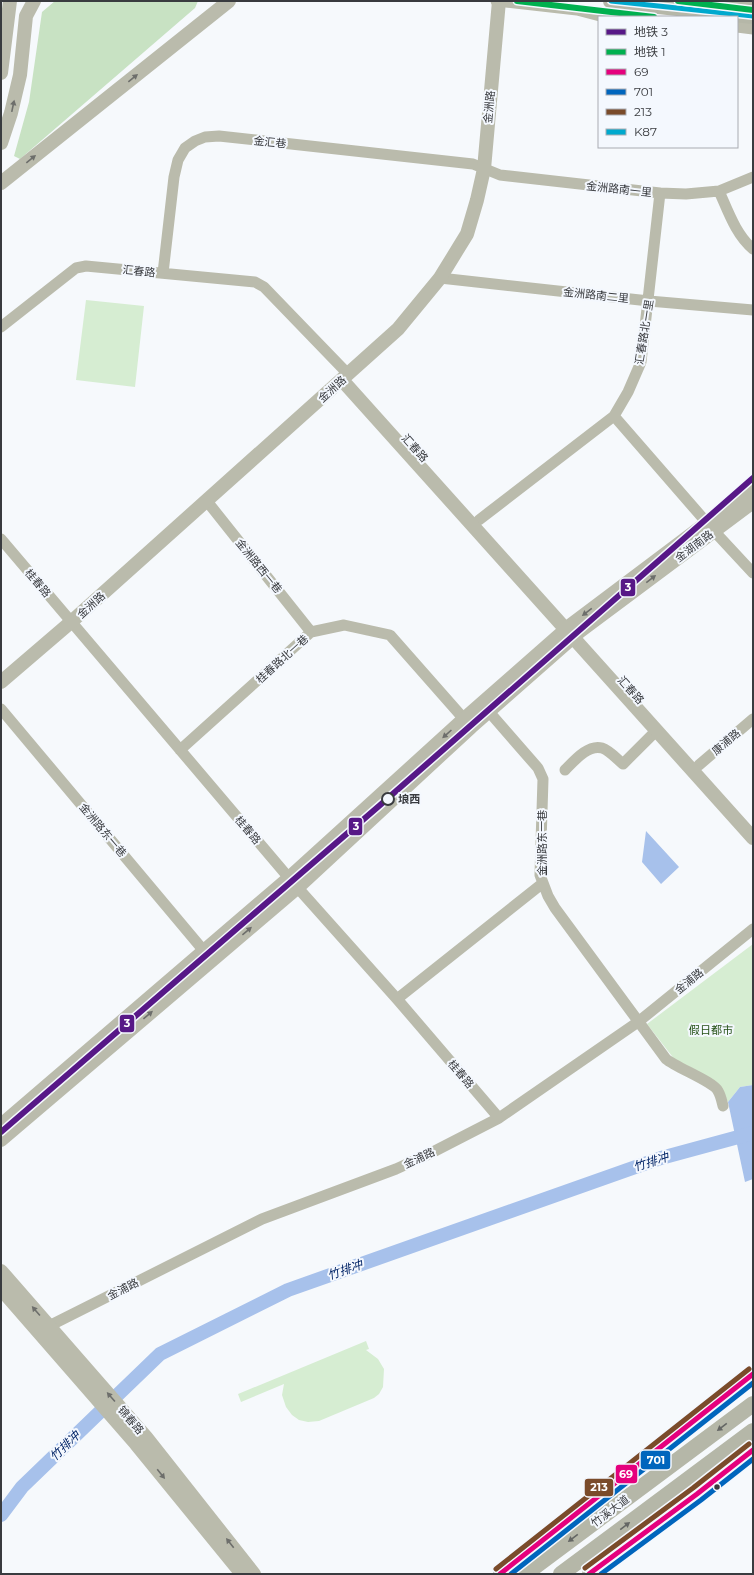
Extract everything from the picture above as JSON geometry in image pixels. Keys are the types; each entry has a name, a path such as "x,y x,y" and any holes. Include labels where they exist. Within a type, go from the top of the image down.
{"highway":[{"path":"611,1 745,11"},
{"path":"718,1 745,11"},
{"name":"竹溪大道","path":"525,1574 753,1404"},
{"name":"竹溪大道","path":"560,1574 753,1430"}],"main road":[{"path":"1,73 10,1"},
{"path":"1,143 11,113 20,75 26,16 34,1"},
{"path":"1,183 229,1"},
{"name":"金洲路","path":"1,682 71,622 398,329 440,278 467,234 484,169 498,1"},
{"path":"745,11 753,25"},
{"name":"汇春路","path":"345,377 479,520 656,731 753,838"},
{"name":"汇春路","path":"345,377 573,631 699,765 753,825"},
{"name":"金湖南路","path":"1,1140 293,883 573,631 710,526 753,488"},
{"name":"金湖南路","path":"710,526 753,502"},
{"name":"金湖南路","path":"1,1125 204,951 293,883 464,719 486,708"},
{"name":"锦春路","path":"1,1271 49,1326 67,1355"},
{"name":"锦春路","path":"1,1288 67,1355 254,1574"},
{"path":"500,1574 753,1374"},
{"name":"锦春路","path":"141,1440 242,1574"},
{"path":"589,1574 697,1494 753,1450"}],"street":[{"path":"498,1 577,10 600,16"},
{"path":"745,11 753,29"},
{"name":"金汇巷","path":"163,273 174,177 178,160 185,148 195,141 205,137 219,136 465,163 473,164 484,169"},
{"name":"金洲路南一里","path":"484,169 500,176 660,193 686,194 720,191 753,177"},
{"path":"720,191 733,221 748,245 753,249"},
{"name":"汇春路北一里","path":"479,520 614,416 628,392 641,362 660,193"},
{"name":"汇春路","path":"1,327 76,268 86,266 255,282 264,287 345,377"},
{"name":"金洲路南二里","path":"440,278 649,301 753,310"},
{"path":"614,416 753,573"},
{"name":"金洲路西一巷","path":"206,500 311,632"},
{"name":"桂春路","path":"1,541 293,883 397,998 499,1118"},
{"name":"桂春路北一巷","path":"180,750 311,632 344,625 390,635 464,719"},
{"name":"金洲路东一巷","path":"486,708 538,768 542,778 540,875 555,908 666,1059 675,1066 712,1085 718,1091 723,1106"},
{"name":"金洲路东一巷","path":"1,709 204,951"},
{"name":"康浦路","path":"699,765 753,719"},
{"path":"565,770 585,752 595,747 604,748 623,764 656,731"},
{"path":"397,998 543,883"},
{"name":"金浦路","path":"49,1326 262,1219 396,1169 429,1154 499,1118 638,1022 753,929"}],"green space":[{"path":"55,1 198,1 195,8 20,159 14,156 29,102 42,12"},
{"path":"86,300 144,306 135,387 76,380"},
{"name":"假日都市","path":"753,944 753,1085 740,1087 728,1102 718,1083 675,1060 647,1024"},
{"path":"366,1341 369,1349 366,1350 378,1359 384,1369 383,1387 379,1394 374,1398 319,1421 308,1422 299,1420 292,1415 286,1407 282,1395 284,1384 241,1402 238,1394"}],"water":[{"path":"646,831 679,867 661,884 642,862"},
{"path":"753,1085 753,1179 745,1182 728,1102 740,1087"}],"waterway":[{"name":"竹排冲","path":"1,1515 22,1487 160,1354 288,1290 661,1158 753,1133"}],"metro line":[{"name":"1","path":"517,1 645,16"},
{"name":"1","path":"678,1 753,10"},
{"name":"3","path":"1,1132 379,806 753,478"}],"transit line":[{"name":"K87","path":"611,1 753,16"},
{"name":"213","path":"496,1569 749,1369"},
{"name":"69","path":"500,1574 753,1374"},
{"name":"701","path":"511,1574 753,1383"},
{"name":"213","path":"585,1568 693,1488 749,1444"},
{"name":"69","path":"589,1574 697,1494 753,1450"},
{"name":"701","path":"601,1574 701,1500 753,1459"}],"place":[{"name":"埌西","path":"388,799"}]}
